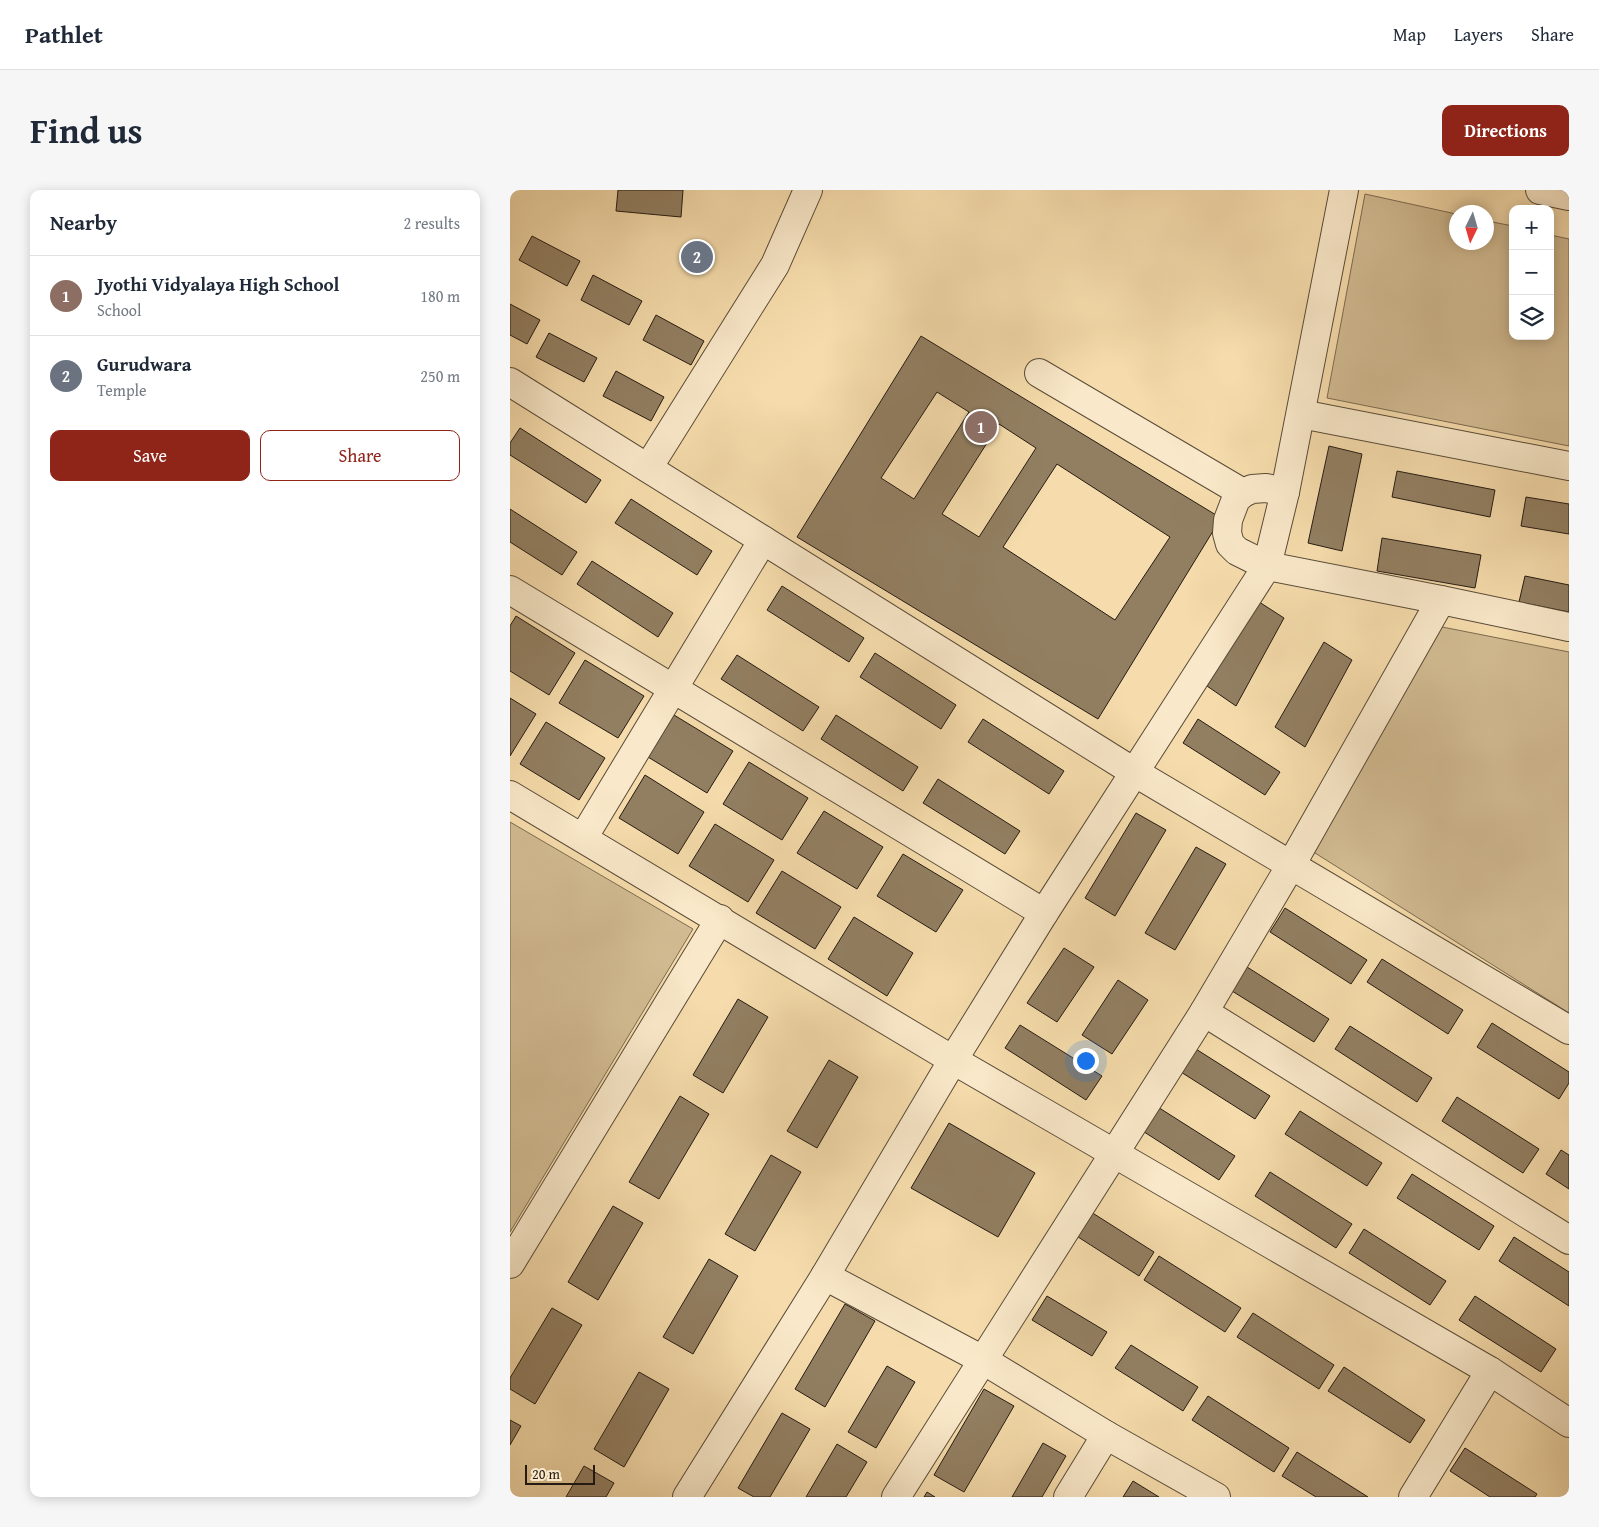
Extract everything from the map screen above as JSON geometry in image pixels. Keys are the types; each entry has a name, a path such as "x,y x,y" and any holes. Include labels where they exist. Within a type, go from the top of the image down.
{"street":[{"path":"648,468 776,264 808,190"},
{"path":"687,1497 825,1276 953,1060 1044,913 1267,566 1286,492 1344,190"},
{"path":"1540,190 1569,196"},
{"path":"1039,373 1242,493"},
{"path":"513,392 648,468 1134,772 1569,1030"},
{"path":"1301,414 1569,466"},
{"path":"1286,492 1266,488 1252,489 1242,493 1236,499 1228,520 1230,544 1245,556 1267,566 1569,627"},
{"path":"583,838 762,540"},
{"path":"510,590 1044,913"},
{"path":"896,1497 1204,1012 1291,865 1441,600"},
{"path":"510,794 953,1060 1490,1371 1565,1411"},
{"path":"510,1264 720,919"},
{"path":"1204,1012 1569,1240"},
{"path":"825,1276 983,1360 1106,1435 1216,1497"},
{"path":"1413,1497 1490,1371"},
{"path":"1068,1497 1106,1435"}],"shaded area":[{"path":"1365,194 1449,212 1449,250 1494,250 1494,222 1509,225 1509,340 1554,340 1554,236 1569,239 1569,446 1327,398"},
{"path":"1427,624 1569,652 1569,1013 1296,841"},
{"path":"510,822 693,929 510,1232"}],"building":[{"path":"618,190 683,190 681,217 616,211"},
{"path":"532,236 580,261 567,286 519,260"},
{"path":"593,275 642,301 629,325 581,300"},
{"path":"510,304 540,320 527,344 510,335"},
{"path":"656,315 704,341 691,365 643,340"},
{"path":"549,333 597,358 584,382 536,357"},
{"path":"921,336 1221,518 1098,719 797,537","holes":["937,392 969,412 914,499 881,478","999,424 1036,448 979,537 942,514","1057,464 1170,537 1115,620 1003,547"]},
{"path":"616,371 664,397 651,421 603,396"},
{"path":"520,428 601,480 586,503 510,455 510,443"},
{"path":"1329,446 1362,454 1342,551 1308,543"},
{"path":"1397,471 1495,490 1490,517 1392,497"},
{"path":"1526,497 1569,504 1569,534 1521,526"},
{"path":"631,499 712,551 697,575 615,523"},
{"path":"510,509 577,552 562,575 510,542"},
{"path":"1382,538 1481,555 1475,588 1377,571"},
{"path":"592,561 673,613 658,637 577,584"},
{"path":"1525,576 1569,585 1569,612 1519,602"},
{"path":"782,586 864,638 849,662 767,610"},
{"path":"1256,600 1284,618 1236,706 1207,686"},
{"path":"516,616 575,653 549,695 510,671 510,626"},
{"path":"1324,642 1352,660 1305,747 1275,727"},
{"path":"875,653 956,705 941,729 860,677"},
{"path":"737,655 819,707 803,731 721,679"},
{"path":"585,660 644,696 618,738 559,703"},
{"path":"510,698 536,714 510,756"},
{"path":"674,715 733,751 707,793 648,757"},
{"path":"836,715 918,767 903,791 821,739"},
{"path":"983,719 1064,771 1049,794 968,742"},
{"path":"1198,719 1280,772 1265,795 1183,743"},
{"path":"546,722 605,758 579,800 520,764"},
{"path":"749,762 808,798 782,840 723,804"},
{"path":"645,775 704,812 678,854 619,818"},
{"path":"938,779 1020,831 1005,854 923,803"},
{"path":"824,811 883,847 857,889 797,853"},
{"path":"1136,813 1166,830 1115,916 1085,898"},
{"path":"715,824 774,860 748,902 689,866"},
{"path":"1196,847 1226,864 1175,950 1145,933"},
{"path":"903,854 963,890 936,932 877,896"},
{"path":"782,871 841,907 815,949 756,913"},
{"path":"1285,908 1367,960 1351,984 1270,932"},
{"path":"854,917 913,953 887,996 828,959"},
{"path":"1064,948 1094,967 1057,1022 1027,1003"},
{"path":"1382,959 1463,1010 1448,1034 1367,982"},
{"path":"1247,967 1329,1019 1314,1042 1232,991"},
{"path":"1118,980 1148,1000 1112,1054 1082,1035"},
{"path":"738,999 768,1017 723,1093 693,1075"},
{"path":"1492,1023 1569,1072 1569,1083 1559,1099 1477,1047"},
{"path":"1020,1025 1102,1076 1086,1100 1005,1048"},
{"path":"1350,1026 1432,1078 1417,1102 1335,1049"},
{"path":"1188,1044 1270,1096 1255,1119 1173,1067"},
{"path":"829,1060 858,1077 817,1148 787,1131"},
{"path":"680,1096 709,1114 659,1199 629,1182"},
{"path":"1457,1097 1539,1149 1523,1173 1442,1121"},
{"path":"1153,1104 1235,1156 1219,1180 1138,1128"},
{"path":"1300,1111 1382,1163 1367,1186 1285,1134"},
{"path":"949,1123 1035,1173 998,1237 911,1188"},
{"path":"1561,1150 1569,1155 1569,1189 1546,1174"},
{"path":"771,1155 801,1172 755,1251 725,1234"},
{"path":"1270,1172 1352,1224 1336,1248 1255,1196"},
{"path":"1412,1174 1494,1226 1479,1250 1397,1198"},
{"path":"613,1206 643,1223 598,1300 568,1282"},
{"path":"1091,1212 1154,1252 1139,1276 1075,1235"},
{"path":"1364,1229 1446,1281 1430,1305 1349,1253"},
{"path":"1514,1237 1569,1272 1569,1306 1499,1261"},
{"path":"1159,1256 1241,1308 1225,1332 1144,1280"},
{"path":"709,1259 738,1276 693,1354 663,1337"},
{"path":"1047,1296 1107,1332 1092,1356 1032,1320"},
{"path":"1475,1296 1556,1349 1541,1372 1459,1320"},
{"path":"845,1304 875,1321 825,1407 795,1389"},
{"path":"552,1308 582,1325 535,1404 510,1389 510,1378"},
{"path":"1253,1313 1334,1365 1319,1389 1237,1337"},
{"path":"1131,1345 1198,1387 1183,1411 1115,1368"},
{"path":"887,1366 915,1382 876,1448 848,1432"},
{"path":"1344,1367 1425,1420 1410,1443 1328,1391"},
{"path":"639,1372 669,1389 624,1467 594,1449"},
{"path":"984,1389 1014,1406 964,1492 934,1475"},
{"path":"1208,1396 1289,1448 1274,1472 1192,1420"},
{"path":"782,1413 810,1429 770,1497 754,1497 738,1488"},
{"path":"510,1420 521,1426 510,1445"},
{"path":"1043,1443 1066,1456 1042,1497 1012,1497"},
{"path":"837,1444 867,1462 846,1497 806,1497"},
{"path":"1465,1448 1537,1494 1535,1497 1490,1497 1450,1471"},
{"path":"1297,1452 1368,1497 1316,1497 1282,1476"},
{"path":"584,1466 614,1483 606,1497 566,1497"},
{"path":"1133,1481 1159,1497 1123,1497"},
{"path":"927,1492 935,1497 924,1497"}],"place":[{"name":"Gurudwara","path":"697,257"},
{"name":"Jyothi Vidyalaya High School","path":"981,427"}]}
